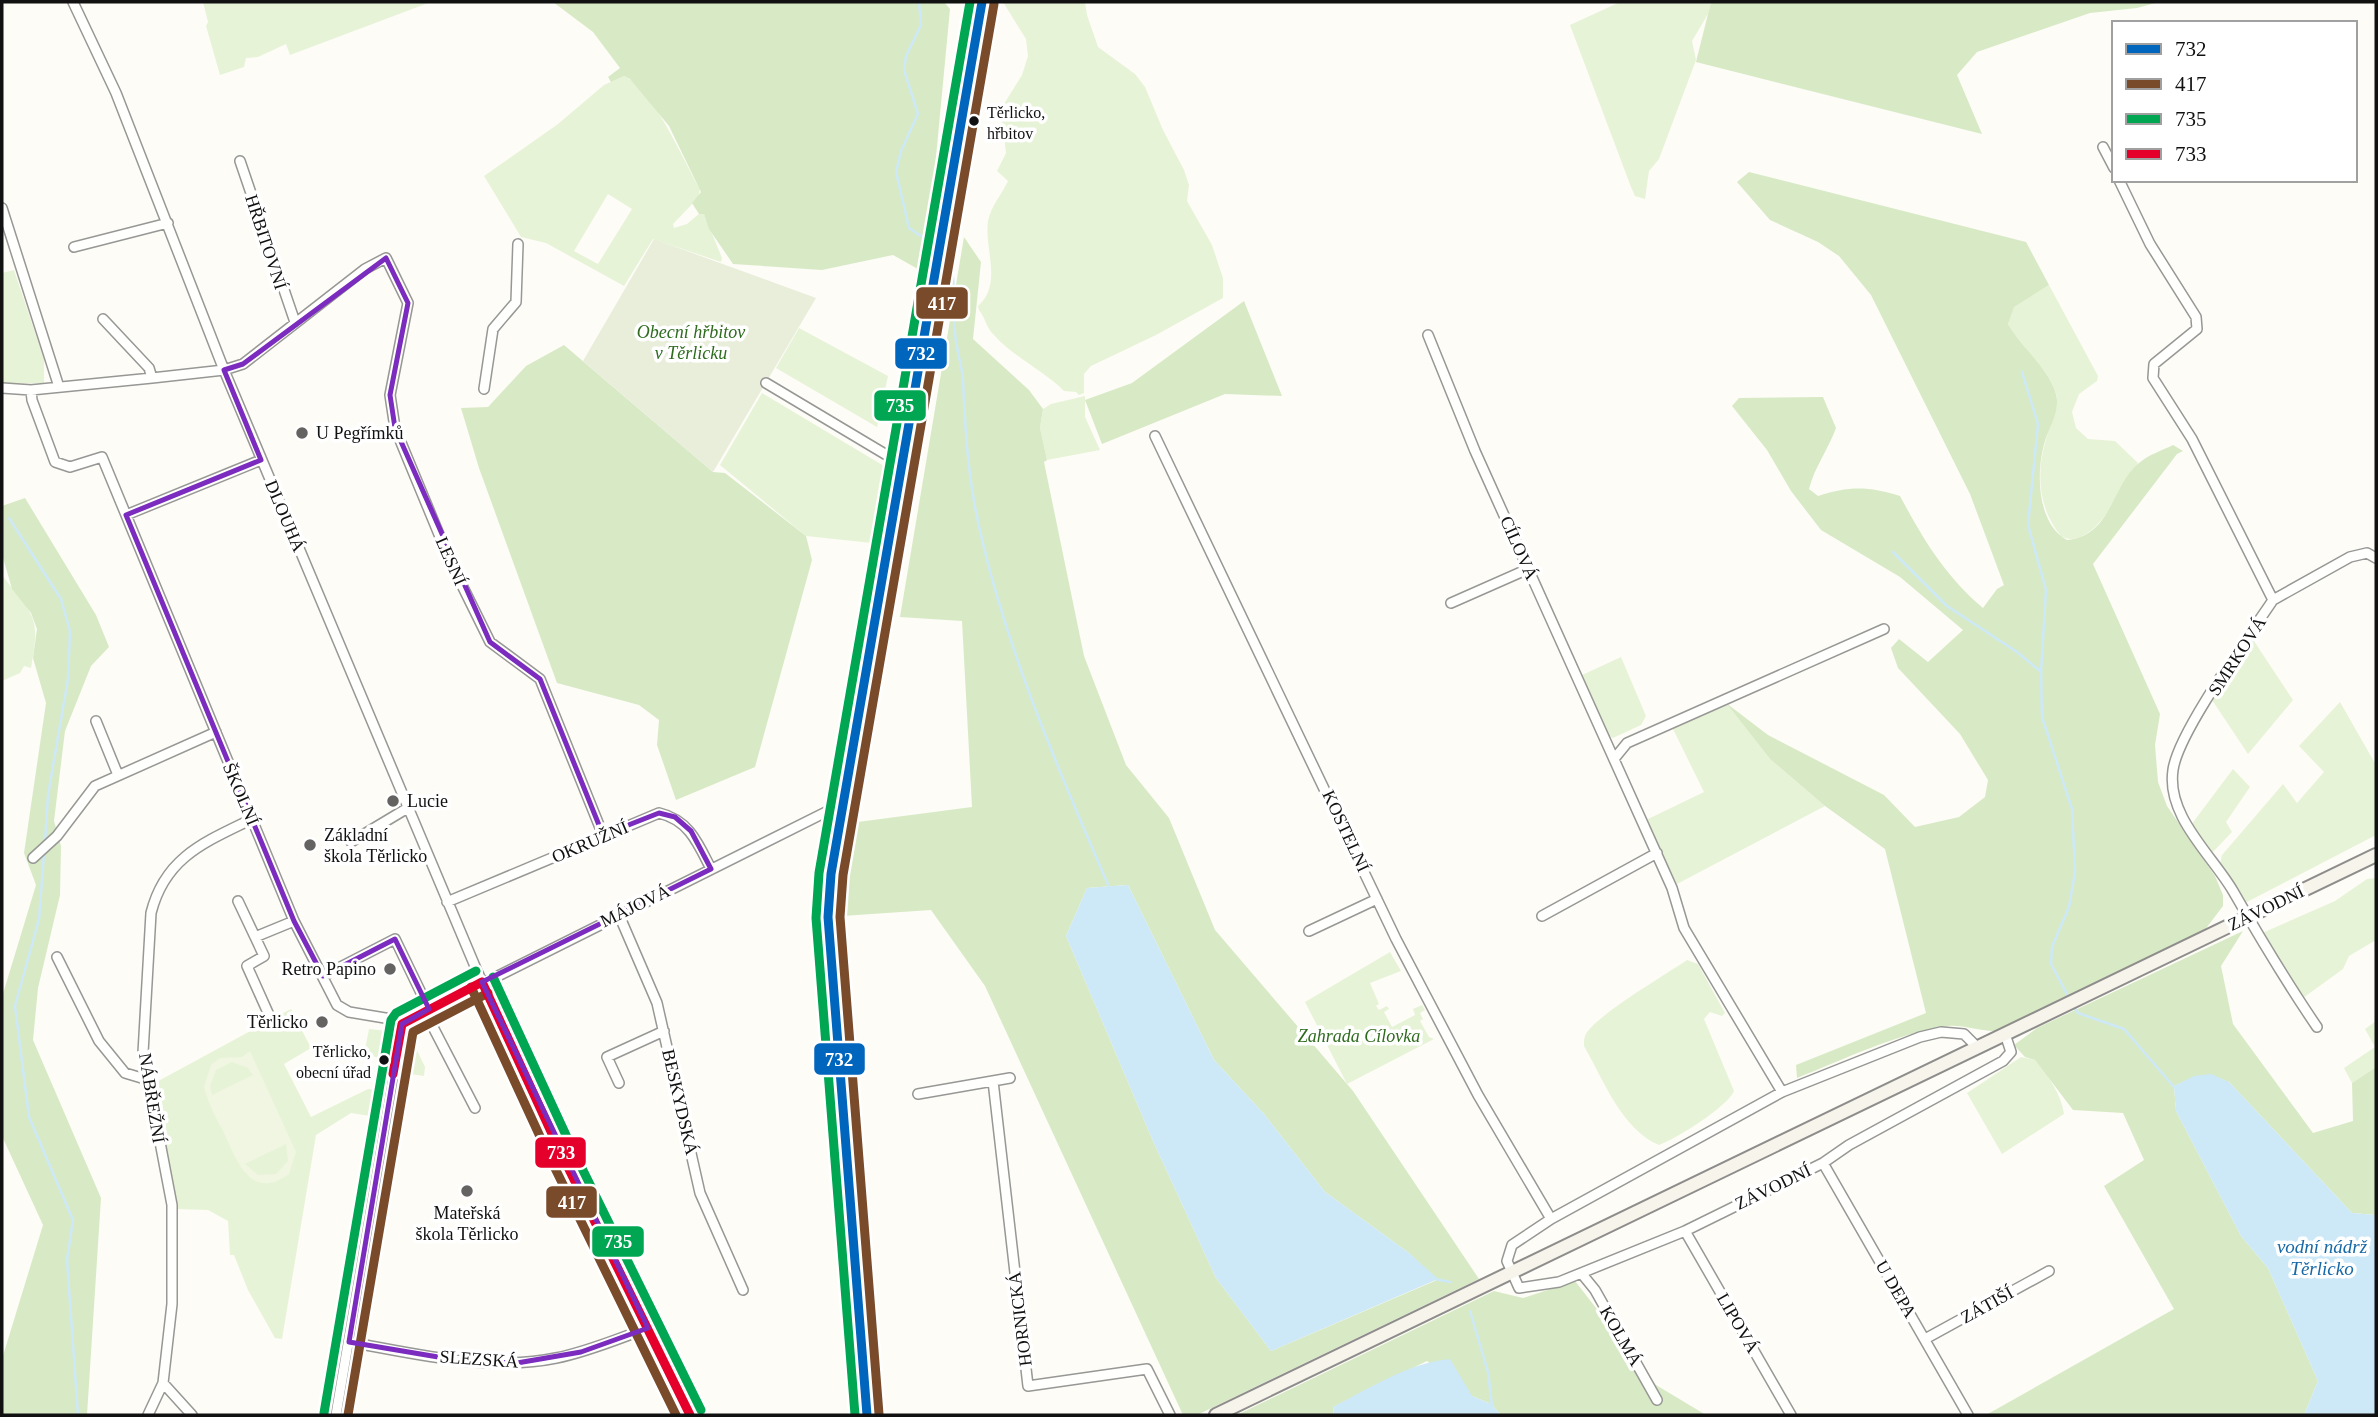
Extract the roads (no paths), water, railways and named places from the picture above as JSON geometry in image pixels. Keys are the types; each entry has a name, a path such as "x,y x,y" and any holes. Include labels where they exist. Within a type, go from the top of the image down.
{"main road":[{"path":"867,1415 828,917 831,874 900,463 982,2"},
{"name":"ZÁVODNÍ","path":"1216,1415 2376,855"}],"street":[{"name":"DLOUHÁ","path":"74,2 116,93 224,370 447,902 560,1151 690,1415"},
{"path":"2104,147 2112,164"},
{"name":"HŘBITOVNÍ","path":"240,161 295,322"},
{"name":"SMRKOVÁ","path":"2120,182 2150,244 2196,317 2197,329 2154,364 2153,378 2192,439 2273,600 2189,730 2176,756 2172,772 2174,791 2186,824 2233,892 2246,918 2317,1027"},
{"path":"2,208 59,387"},
{"path":"74,247 168,223"},
{"path":"484,389 493,329 516,302 519,244"},
{"name":"LESNÍ","path":"295,322 365,269 386,258 408,303 390,395 395,428 450,561 490,642 540,679 603,835"},
{"path":"103,319 149,368 152,378"},
{"path":"2,388 31,390 224,370 243,363 295,322"},
{"name":"CÍLOVÁ","path":"1428,335 1528,569 1657,853 1672,888 1684,928 1783,1092"},
{"path":"765,383 900,463"},
{"name":"ŠKOLNÍ","path":"31,390 32,400 55,462 70,467 103,457 294,921 342,1009 402,1024"},
{"name":"KOSTELNÍ","path":"1155,436 1377,899 1478,1095 1551,1219"},
{"path":"125,515 261,460"},
{"path":"2273,600 2350,557 2367,553 2376,558"},
{"path":"1451,603 1528,569"},
{"path":"1614,758 1627,743 1884,629"},
{"path":"96,721 118,775"},
{"path":"33,858 57,836 95,786 216,733"},
{"name":"MÁJOVÁ","path":"402,1024 844,803"},
{"path":"351,842 407,808"},
{"name":"OKRUŽNÍ","path":"447,902 659,813 675,817 691,831 711,869"},
{"name":"NÁBŘEŽNÍ","path":"148,1415 163,1383 172,1304 172,1205 145,1079 144,1016 151,913 157,891 175,865 199,845 252,819"},
{"path":"1542,916 1657,853"},
{"path":"1309,931 1377,899"},
{"path":"238,901 264,956 247,966 269,1015"},
{"name":"BESKYDSKÁ","path":"619,915 657,1003 700,1192 743,1290"},
{"path":"255,937 294,921"},
{"path":"323,976 395,939 434,1029 475,1108"},
{"path":"57,957 99,1041 125,1073 145,1079"},
{"path":"336,1415 402,1024"},
{"path":"619,1083 607,1057 664,1031"},
{"path":"1511,1273 1507,1261 1512,1245 1551,1219 1783,1092 1920,1037 1941,1032 1968,1035 1977,1048"},
{"name":"ZÁVODNÍ","path":"1511,1273 1519,1288 1548,1285 1582,1274 1685,1231 1823,1163 1849,1145 2003,1061 2011,1052 2005,1034"},
{"path":"918,1094 1010,1078"},
{"name":"HORNICKÁ","path":"993,1081 1028,1386 1147,1369 1170,1415"},
{"name":"U DEPA","path":"1823,1163 1968,1415"},
{"name":"LIPOVÁ","path":"1685,1231 1791,1415"},
{"name":"ZÁTIŠÍ","path":"1925,1339 2049,1271"},
{"name":"KOLMÁ","path":"1582,1274 1595,1290 1657,1400"},
{"name":"SLEZSKÁ","path":"349,1342 462,1361 517,1363 581,1352 648,1328"},
{"path":"163,1383 192,1415"}],"water":[{"path":"1128,885 1214,1060 1264,1114 1325,1192 1409,1253 1438,1279 1271,1351 1216,1278 1153,1141 1066,936 1087,888"},
{"name":"vodní nádrž Těrlicko","path":"2211,1074 2229,1082 2352,1213 2376,1215 2376,1415 2304,1415 2318,1381 2268,1268 2241,1236 2176,1111 2174,1086 2194,1076"},
{"path":"1450,1359 1472,1396 1491,1404 1501,1415 1334,1415 1333,1407 1390,1377 1434,1361"}],"waterway":[{"path":"919,2 921,25 906,56 904,70 918,114 901,151 896,172 909,228 921,236 937,240"},
{"path":"945,244 953,277 955,333 962,374 970,475 986,555 999,604 1032,700 1109,887"},
{"path":"2022,372 2038,424 2028,525 2046,590 2041,672 2042,717 2072,809 2075,872 2069,907 2052,947 2051,964 2069,998"},
{"path":"9,518 61,599 70,631 68,679 48,795 45,843"},
{"path":"1893,552 1947,606 2017,652 2040,671"},
{"path":"44,853 39,919 15,1006 29,1117 73,1220 67,1260 78,1415"},
{"path":"2074,1007 2078,1013 2124,1029 2174,1087"},
{"path":"1435,1279 1450,1282"},
{"path":"1470,1311 1488,1372 1492,1406"}],"place":[{"name":"Těrlicko, hřbitov","path":"974,121"},
{"name":"U Pegřímků","path":"302,433"},
{"name":"Lucie","path":"393,801"},
{"name":"Základní škola Těrlicko","path":"310,845"},
{"name":"Retro Papino","path":"390,969"},
{"name":"Těrlicko","path":"322,1022"},
{"name":"Těrlicko, obecní úřad","path":"384,1060"},
{"name":"Mateřská škola Těrlicko","path":"467,1191"}],"park label":[{"name":"Obecní hřbitov v Těrlicku","path":"691,342"},
{"name":"Zahrada Cílovka","path":"1359,1036"}]}
